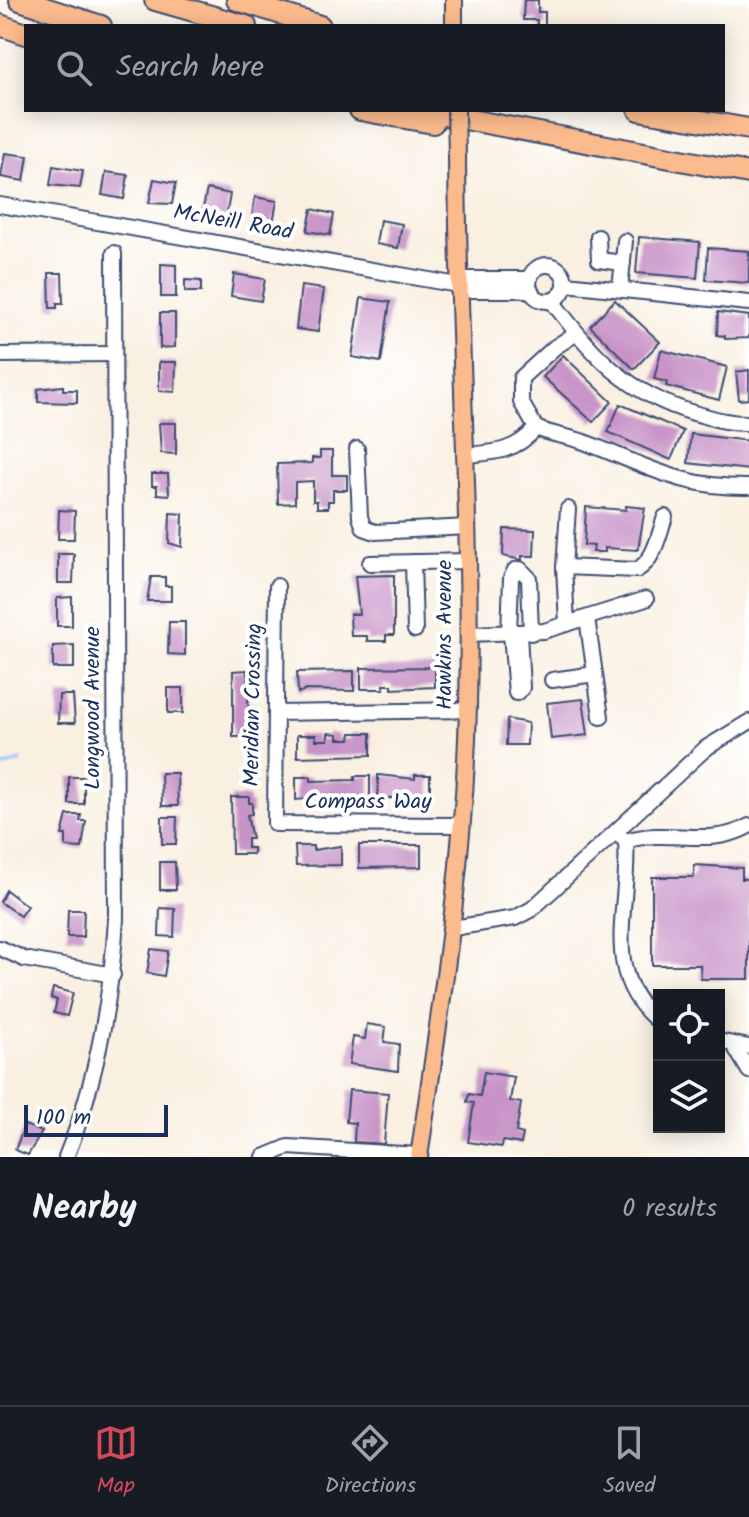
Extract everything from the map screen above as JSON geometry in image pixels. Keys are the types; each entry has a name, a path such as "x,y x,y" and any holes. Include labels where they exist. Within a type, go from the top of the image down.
{"highway":[{"path":"20,0 95,24"},
{"path":"155,0 239,24"},
{"path":"237,0 314,24"},
{"path":"0,25 24,33"},
{"path":"372,112 560,144 583,143"},
{"path":"428,112 749,173"},
{"path":"654,112 749,129"}],"main road":[{"path":"454,0 454,24"},
{"name":"Hawkins Avenue","path":"419,1156 453,928 468,710 468,561 458,285 456,112"}],"street":[{"name":"McNeill Road","path":"0,205 458,285 530,284"},
{"path":"598,237 599,260 623,263"},
{"path":"620,289 625,241"},
{"name":"Longwood Avenue","path":"66,1157 103,1031 113,975 116,919 114,253"},
{"path":"552,265 561,271 566,284 563,293 552,301 540,300 530,284 541,266 552,265"},
{"path":"566,284 749,303"},
{"path":"552,301 577,333 636,389 669,406 718,420 749,423"},
{"path":"577,333 555,347 521,378 521,402 536,428 583,441 675,479 703,486 749,487"},
{"path":"0,355 113,354"},
{"path":"464,455 513,448 536,428"},
{"path":"357,449 360,517 364,528 375,532 467,527"},
{"path":"567,624 564,567 568,509"},
{"path":"564,567 637,570 652,554 665,517"},
{"path":"370,563 468,561"},
{"path":"413,562 415,630"},
{"name":"Meridian Crossing","path":"275,824 277,586"},
{"path":"469,634 518,634 567,624 646,599"},
{"path":"587,618 601,717"},
{"path":"552,680 595,674"},
{"path":"276,713 468,710"},
{"path":"453,928 515,918 532,909 620,837 706,748 749,722"},
{"name":"Compass Way","path":"275,824 411,822 461,825"},
{"path":"620,837 729,837 747,829"},
{"path":"620,837 627,858 621,900 625,972 638,1005 653,1017"},
{"path":"0,948 24,959 113,975"},
{"path":"726,1042 749,1047"},
{"path":"726,1042 749,1071"},
{"path":"264,1157 288,1147 419,1156"}],"building":[{"path":"524,0 538,0 538,12 545,12 545,24 537,24 537,20 523,20"},
{"path":"5,153 28,156 24,181 1,177"},
{"path":"53,166 83,171 80,188 50,185"},
{"path":"106,172 128,175 124,199 102,195"},
{"path":"154,179 176,183 172,204 149,203"},
{"path":"207,189 230,194 226,218 202,213"},
{"path":"255,197 277,201 273,223 251,223"},
{"path":"312,209 334,214 330,235 307,231"},
{"path":"380,220 402,224 398,248 376,244"},
{"path":"639,237 700,242 697,278 636,273"},
{"path":"708,248 749,251 749,283 706,280"},
{"path":"161,264 176,265 176,297 161,297"},
{"path":"49,273 62,273 63,303 57,303 57,308 50,308"},
{"path":"234,274 265,279 261,301 231,296"},
{"path":"185,280 201,281 201,292 185,292"},
{"path":"301,286 324,289 318,332 296,329"},
{"path":"361,298 390,302 381,362 352,357"},
{"path":"615,300 660,342 634,369 590,326"},
{"path":"718,312 749,316 749,338 725,339 725,336 717,335"},
{"path":"160,313 175,313 175,347 160,348"},
{"path":"661,350 727,367 719,400 666,386 667,382 654,379"},
{"path":"563,355 612,402 593,422 543,377"},
{"path":"159,362 176,362 175,392 159,391"},
{"path":"749,370 749,399 739,400 736,372"},
{"path":"63,386 63,390 77,390 77,403 38,402 38,389"},
{"path":"620,404 683,431 671,460 608,432"},
{"path":"159,423 176,423 176,454 161,453"},
{"path":"691,434 749,441 749,470 688,463"},
{"path":"320,451 332,451 332,475 347,475 347,490 333,490 333,501 328,501 328,508 317,508 317,501 313,501 313,481 295,482 295,503 278,504 277,464 312,463 312,458 320,458"},
{"path":"152,474 168,474 169,495 157,494 157,486 152,486"},
{"path":"626,506 645,508 638,550 605,548 605,552 593,552 594,546 584,545 586,507 626,510"},
{"path":"59,510 75,511 74,539 58,539"},
{"path":"170,513 183,514 182,547 169,543"},
{"path":"504,529 535,530 534,556 522,556 522,560 503,556"},
{"path":"58,554 74,554 73,583 58,583"},
{"path":"394,575 394,635 386,635 386,641 367,641 367,636 351,636 350,614 359,614 355,576"},
{"path":"151,577 165,577 165,586 171,586 171,601 147,601"},
{"path":"72,597 72,626 57,626 57,598"},
{"path":"169,622 185,622 185,655 168,654"},
{"path":"74,645 74,668 53,668 53,646"},
{"path":"435,667 435,687 392,689 392,685 384,685 384,689 361,689 361,668"},
{"path":"247,670 249,720 253,720 253,731 249,731 249,737 233,737 233,671"},
{"path":"354,671 354,691 305,690 298,693 297,672"},
{"path":"168,688 183,688 183,713 168,713"},
{"path":"59,695 73,695 75,723 58,723"},
{"path":"583,699 588,735 551,739 547,703"},
{"path":"507,719 528,723 527,745 506,745"},
{"path":"328,733 338,734 338,739 350,739 351,733 371,733 371,755 297,757 297,735 316,735 316,740 328,740"},
{"path":"161,773 177,773 178,806 162,806"},
{"path":"378,775 415,779 415,775 430,775 430,798 399,794 399,798 378,798"},
{"path":"355,776 370,776 370,800 338,796 338,801 327,801 327,797 296,800 296,777 311,777 311,781 355,780"},
{"path":"69,777 84,777 84,804 69,804"},
{"path":"231,797 249,797 249,803 252,803 252,814 247,815 252,839 247,839 247,848 253,848 253,854 232,854"},
{"path":"67,815 81,815 80,821 86,821 82,848 66,847 66,835 62,835"},
{"path":"162,817 177,817 176,844 162,844"},
{"path":"359,845 421,845 421,867 359,868"},
{"path":"295,846 313,846 313,850 341,846 341,865 296,866"},
{"path":"160,862 175,862 176,890 160,890"},
{"path":"694,865 742,868 742,879 749,879 749,979 701,979 700,965 652,965 652,877 694,877"},
{"path":"6,890 27,906 20,916 0,902"},
{"path":"160,908 175,909 174,937 159,936"},
{"path":"68,910 84,910 83,937 67,937"},
{"path":"151,949 168,951 164,976 147,973"},
{"path":"53,988 73,993 67,1016 54,1013 57,1000 51,998"},
{"path":"367,1024 386,1027 384,1042 399,1044 398,1071 349,1064 353,1037 365,1039"},
{"path":"484,1072 514,1077 510,1101 521,1103 516,1132 523,1134 521,1144 503,1141 502,1147 468,1142 474,1103 467,1102 469,1094 480,1096"},
{"path":"349,1090 388,1093 384,1144 354,1142 355,1123 346,1122"},
{"path":"25,1125 42,1132 28,1155 15,1150"}],"waterway":[{"path":"0,768 20,761"}]}
